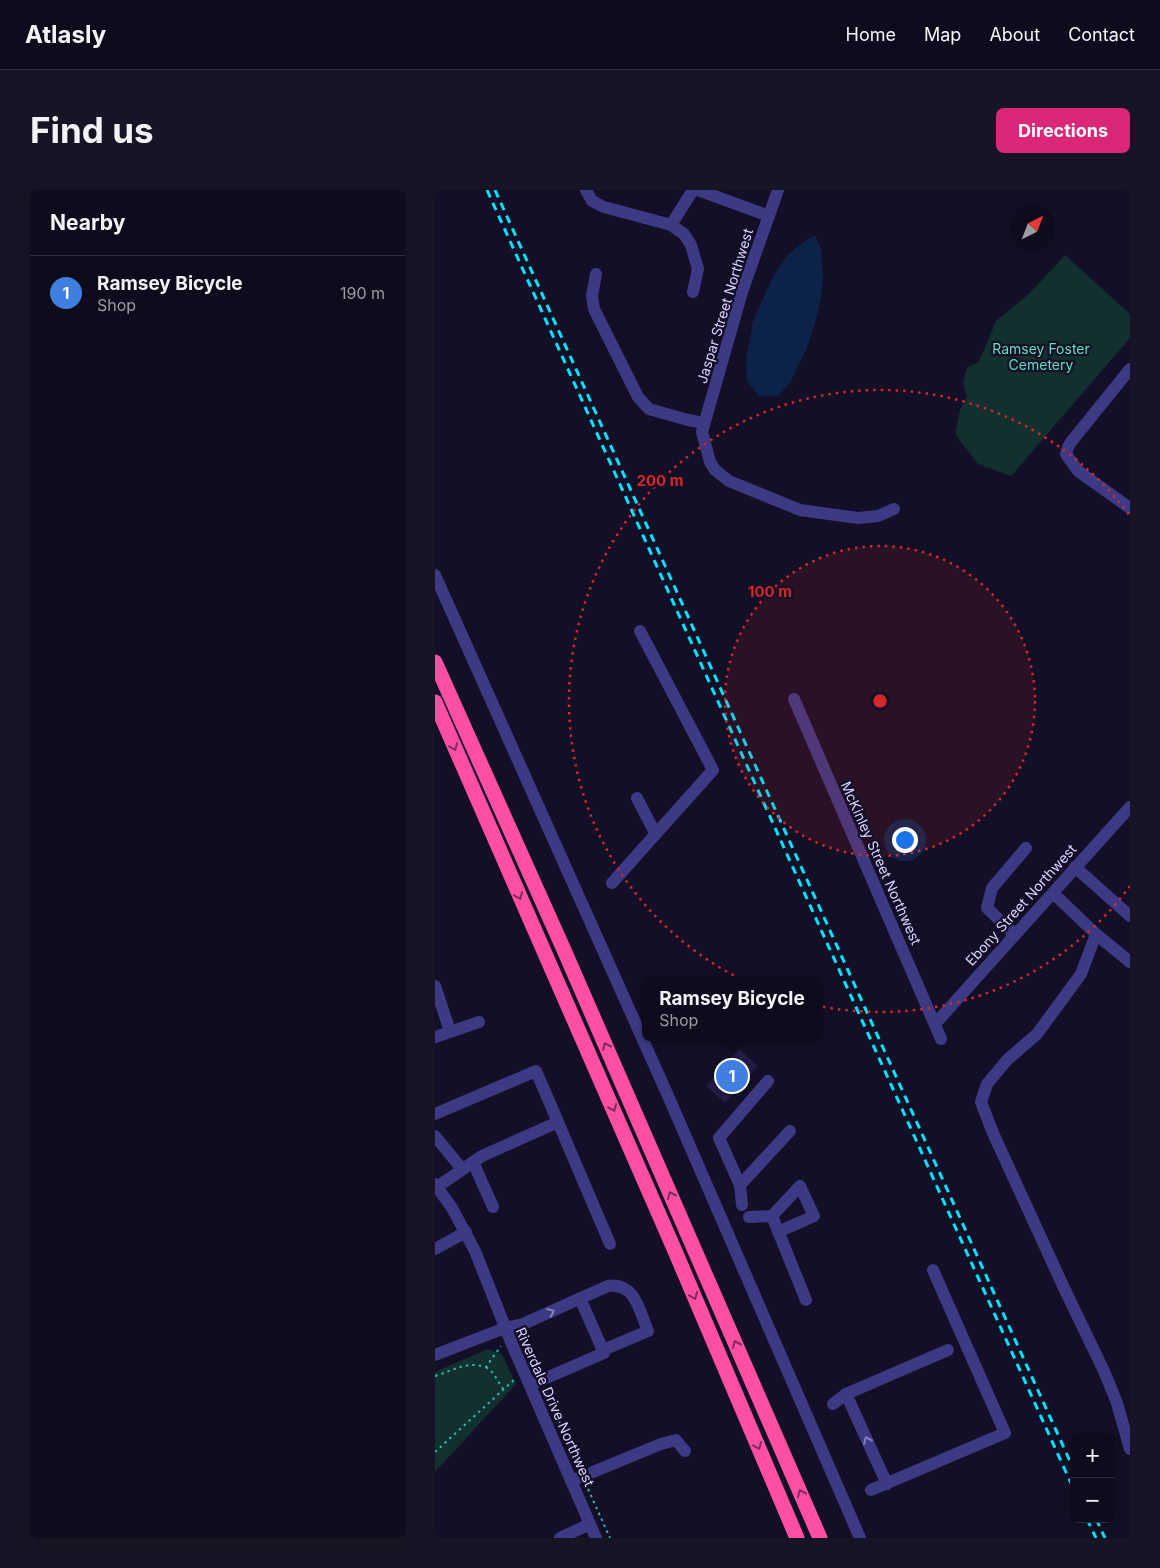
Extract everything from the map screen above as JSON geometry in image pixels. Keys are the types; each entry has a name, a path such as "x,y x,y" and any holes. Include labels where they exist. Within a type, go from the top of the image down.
{"highway":[{"path":"435,662 568,958 820,1538"},
{"path":"435,702 675,1251 797,1538"}],"street":[{"path":"586,190 592,201 604,207 671,225 684,234 691,245 698,269 693,292"},
{"path":"671,225 693,190"},
{"path":"699,190 769,216"},
{"name":"Jaspar Street Northwest","path":"703,428 742,292 778,190"},
{"path":"596,274 592,296 594,309 638,397 649,408 688,420 703,428 710,462 715,470 729,481 800,510 858,518 878,516 893,509"},
{"path":"1130,369 1071,442 1066,454 1078,471 1130,508"},
{"path":"435,575 642,1038"},
{"path":"612,882 713,770 639,631"},
{"name":"McKinley Street Northwest","path":"794,700 941,1039"},
{"path":"637,798 655,833"},
{"name":"Ebony Street Northwest","path":"935,1024 1130,807"},
{"path":"1015,935 987,908 992,888 1026,848"},
{"path":"1075,867 1130,916"},
{"path":"1053,893 1096,934 1130,962"},
{"path":"1096,934 1081,974 1037,1034 1007,1060 987,1084 981,1102 993,1133 1063,1288 1104,1371 1130,1443"},
{"path":"435,986 450,1031"},
{"path":"435,1037 479,1022"},
{"path":"643,1041 860,1538"},
{"path":"435,1114 536,1071 610,1244"},
{"path":"742,1205 740,1185 719,1138 768,1081"},
{"path":"558,1122 482,1156 436,1186 452,1208 475,1250 505,1328 523,1324 608,1286 623,1286 632,1295 648,1331 603,1350"},
{"path":"740,1185 790,1131"},
{"path":"435,1136 462,1169"},
{"path":"473,1162 493,1207"},
{"path":"749,1217 772,1216 800,1186 814,1216 778,1232"},
{"path":"772,1216 806,1300"},
{"path":"435,1249 466,1232"},
{"path":"871,1490 1005,1433 933,1270"},
{"path":"536,1382 604,1353 580,1298"},
{"name":"Riverdale Drive Northwest","path":"435,1355 505,1328 525,1372 536,1382 577,1478 596,1538"},
{"path":"833,1404 847,1394 947,1350"},
{"path":"847,1394 887,1484"},
{"path":"577,1478 661,1444 676,1440 685,1451"},
{"path":"560,1538 590,1524"}],"path":[{"path":"523,1336 536,1382 577,1478 610,1538"},
{"path":"487,1367 501,1346"},
{"path":"435,1376 469,1364 476,1364 487,1367 504,1390"},
{"path":"435,1452 456,1431 525,1372"}],"green space":[{"name":"Ramsey Foster Cemetery","path":"1065,255 1130,314 1130,338 1011,476 978,464 955,434 960,410 967,397 963,384 967,367 979,362 996,321 1029,294"},
{"path":"488,1349 502,1354 516,1384 435,1472 435,1372"}],"water":[{"path":"815,235 821,249 823,276 816,320 806,350 790,383 778,396 759,396 747,381 746,359 753,321 772,279 785,258 799,245"}],"building":[{"path":"739,1049 758,1066 725,1103 706,1086"}],"railway":[{"path":"487,190 1070,1481"},
{"path":"495,190 1070,1461"},
{"path":"1089,1523 1096,1538"},
{"path":"1098,1523 1105,1538"}],"place":[{"name":"Ramsey Bicycle","path":"732,1076"}]}
